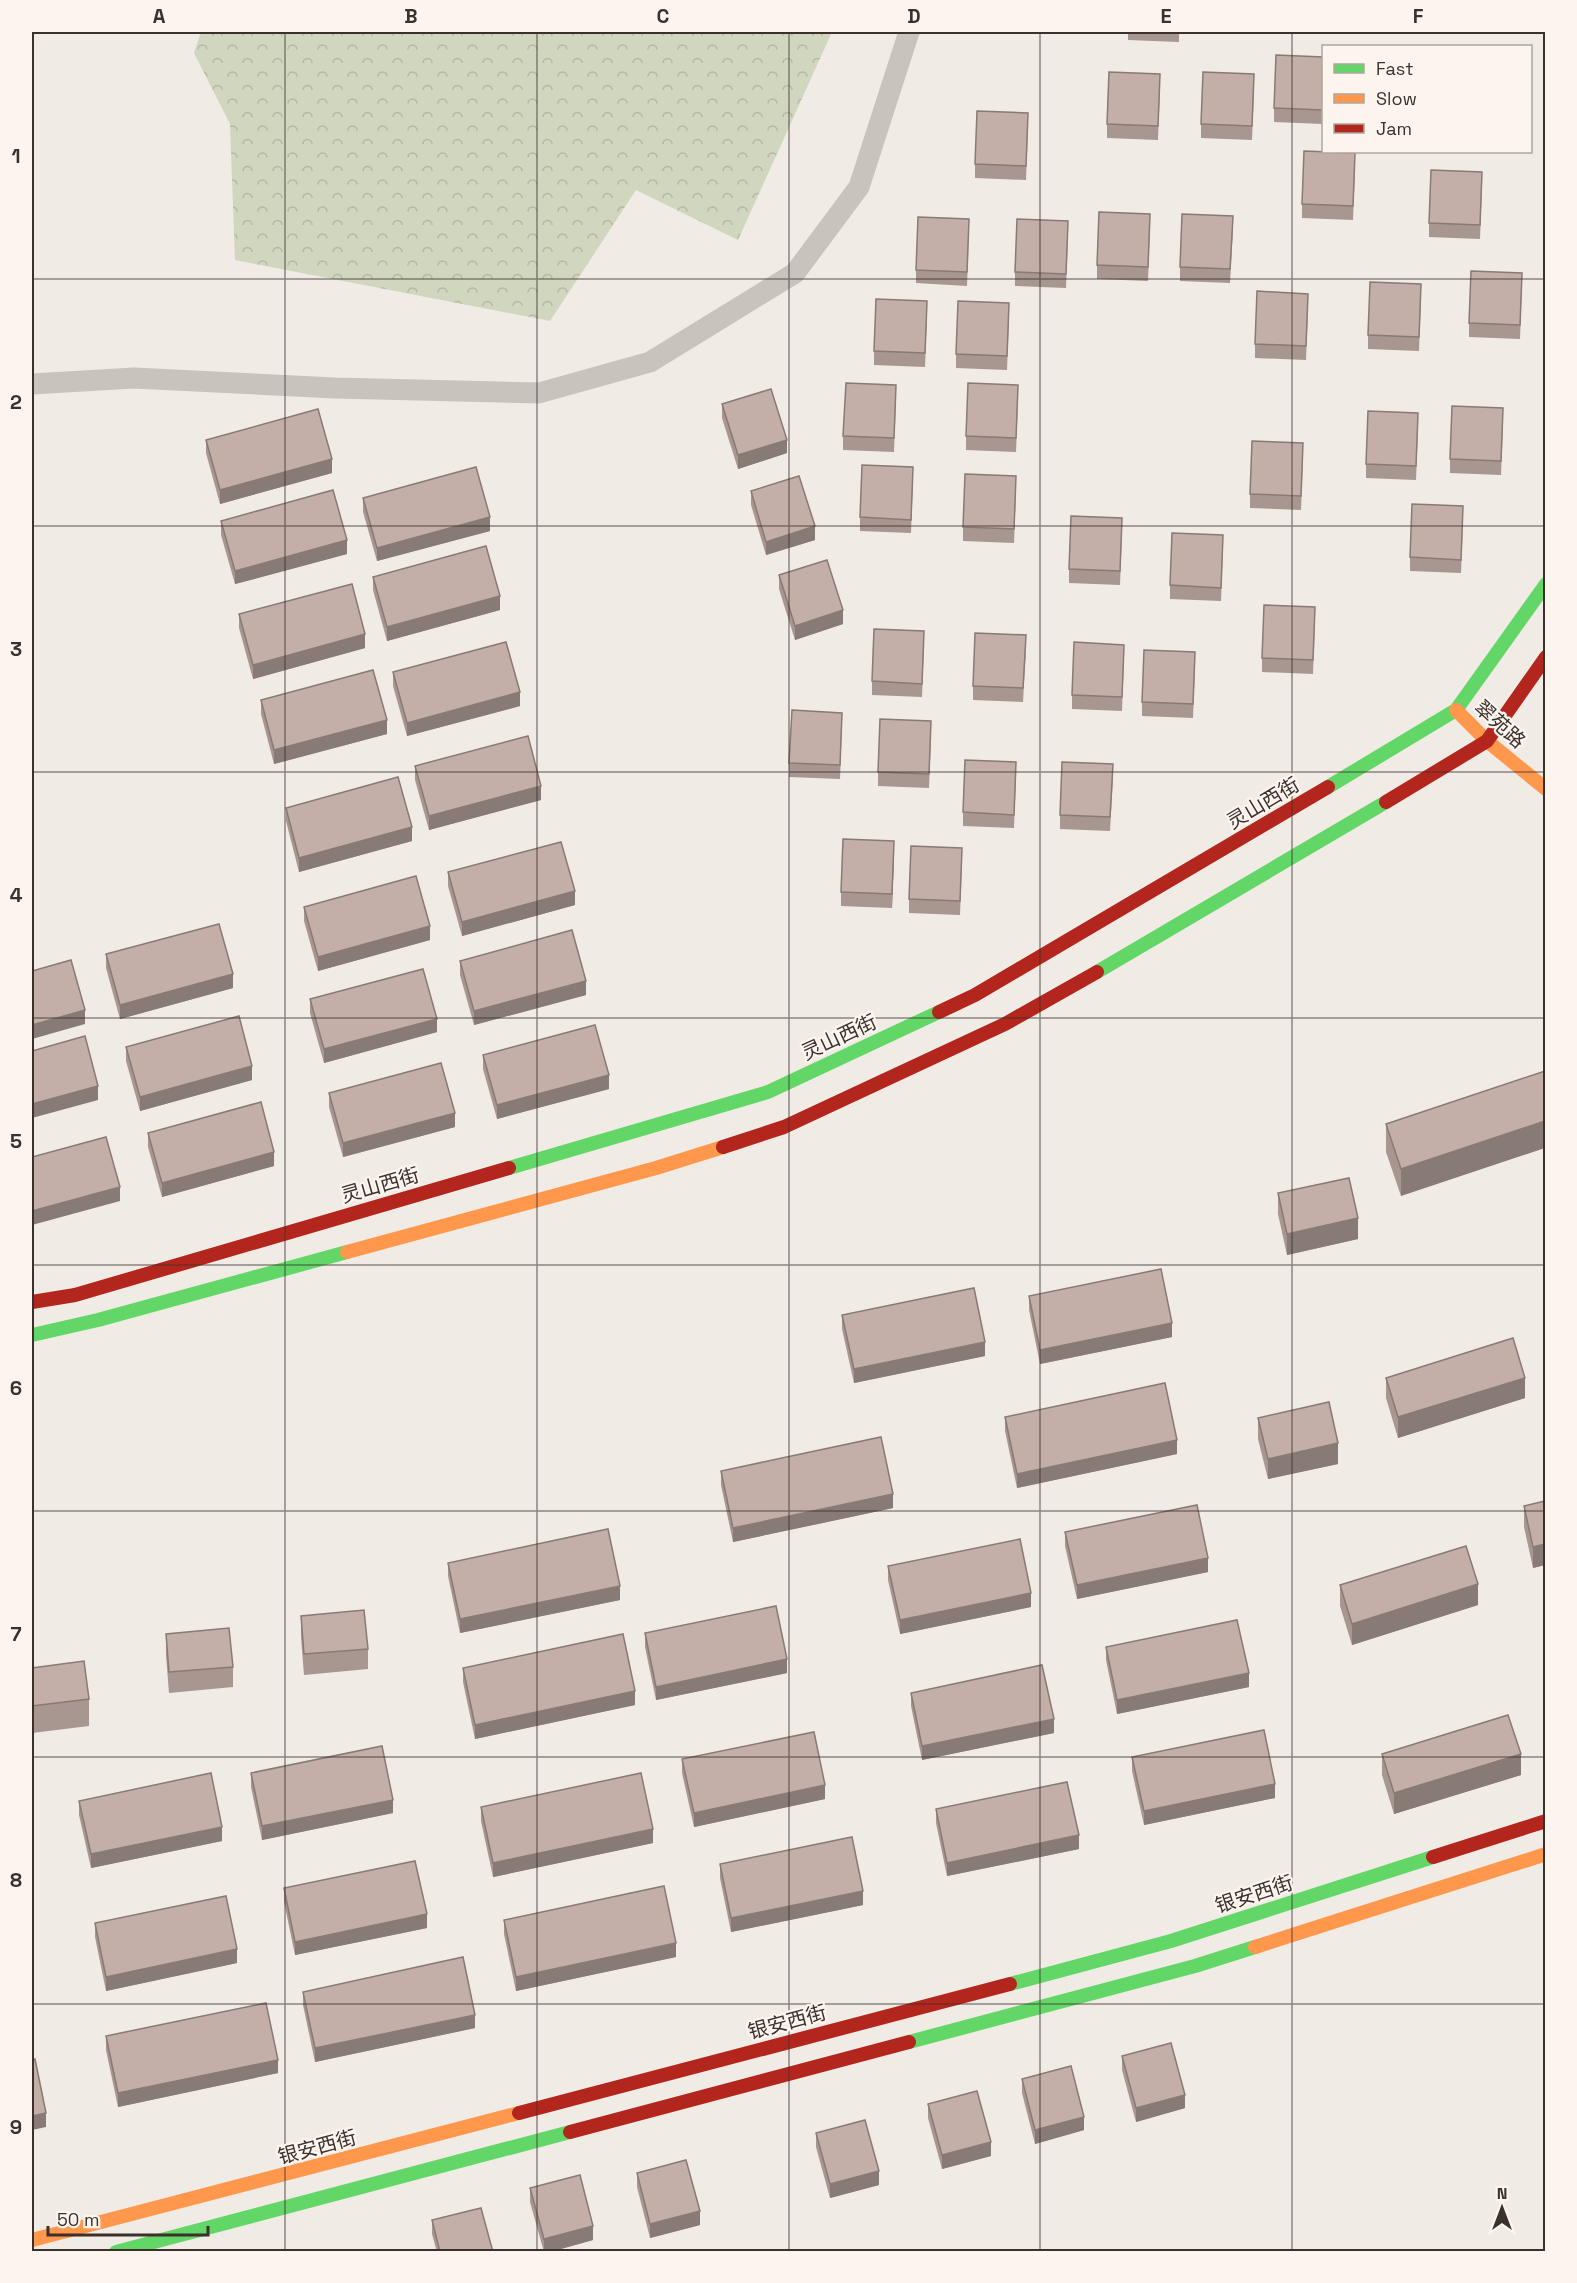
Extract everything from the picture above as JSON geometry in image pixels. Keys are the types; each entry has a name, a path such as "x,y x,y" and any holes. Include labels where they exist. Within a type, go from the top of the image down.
{"main road":[{"name":"灵山西街","path":"32,1302 75,1295 768,1092 975,995 1456,710 1545,585"},
{"path":"32,1335 98,1320 656,1168 784,1127 1005,1024 1183,924 1487,741 1545,657"},
{"name":"翠苑路","path":"1456,710 1487,741 1545,789"},
{"name":"银安西街","path":"32,2240 1171,1941 1545,1821"},
{"path":"116,2252 1194,1966 1545,1854"}],"street":[{"path":"32,384 134,378 335,388 538,393 650,362 795,273 859,187 909,32"}],"green space":[{"path":"201,32 832,32 738,240 636,190 550,321 235,260 230,124 194,53"}],"building":[{"path":"1276,55 1322,57 1322,110 1274,108"},
{"path":"1109,72 1160,74 1158,126 1107,124"},
{"path":"1203,72 1254,74 1252,126 1201,124"},
{"path":"977,111 1028,113 1026,166 975,164"},
{"path":"1304,151 1355,153 1353,206 1302,204"},
{"path":"1431,170 1482,172 1480,225 1429,223"},
{"path":"1099,212 1150,214 1148,267 1097,265"},
{"path":"1182,214 1233,216 1230,269 1180,267"},
{"path":"918,217 969,219 967,272 916,270"},
{"path":"1017,219 1068,221 1066,274 1015,272"},
{"path":"1471,271 1522,273 1520,325 1469,323"},
{"path":"1370,282 1421,284 1419,337 1368,335"},
{"path":"1257,291 1308,294 1306,346 1255,344"},
{"path":"876,299 927,301 925,353 874,351"},
{"path":"958,301 1009,303 1007,356 956,354"},
{"path":"846,383 896,385 894,438 843,436"},
{"path":"968,383 1018,385 1016,438 966,436"},
{"path":"771,389 787,440 738,455 722,404"},
{"path":"1452,406 1503,408 1501,461 1450,459"},
{"path":"318,409 332,459 220,490 206,440"},
{"path":"1368,411 1418,413 1416,466 1366,464"},
{"path":"1252,441 1303,443 1301,496 1250,494"},
{"path":"862,465 913,467 911,520 860,517"},
{"path":"476,467 490,517 377,548 363,498"},
{"path":"965,474 1016,476 1014,529 963,527"},
{"path":"799,476 815,526 766,542 751,491"},
{"path":"333,490 347,540 235,571 221,521"},
{"path":"1412,504 1463,506 1461,560 1410,557"},
{"path":"1071,516 1122,518 1120,571 1069,569"},
{"path":"1172,533 1223,535 1221,588 1170,585"},
{"path":"486,546 500,596 387,627 373,577"},
{"path":"827,560 843,610 795,626 779,575"},
{"path":"352,584 365,634 253,665 239,614"},
{"path":"1264,605 1315,607 1313,660 1262,658"},
{"path":"874,629 924,631 922,684 872,681"},
{"path":"975,633 1026,635 1023,688 973,686"},
{"path":"506,642 520,692 407,723 393,672"},
{"path":"1074,642 1124,645 1122,697 1072,695"},
{"path":"1144,650 1195,652 1193,704 1142,702"},
{"path":"373,670 387,720 274,750 261,700"},
{"path":"792,710 842,713 840,765 789,763"},
{"path":"880,719 931,721 929,774 878,772"},
{"path":"528,736 541,786 429,816 415,766"},
{"path":"965,760 1016,762 1014,815 963,812"},
{"path":"1062,762 1113,764 1110,817 1060,815"},
{"path":"398,777 412,827 299,858 286,808"},
{"path":"843,839 894,841 892,894 841,892"},
{"path":"561,842 575,891 462,922 448,872"},
{"path":"911,846 962,848 960,901 909,899"},
{"path":"416,876 430,926 318,957 304,907"},
{"path":"219,924 233,974 120,1005 106,954"},
{"path":"572,930 586,981 474,1011 460,961"},
{"path":"71,960 85,1010 32,1025 32,971"},
{"path":"423,969 437,1019 324,1049 310,999"},
{"path":"239,1016 252,1066 140,1097 126,1047"},
{"path":"595,1025 609,1075 497,1105 483,1055"},
{"path":"85,1036 98,1086 32,1104 32,1051"},
{"path":"441,1063 455,1113 343,1143 329,1093"},
{"path":"1545,1071 1545,1121 1401,1169 1386,1124"},
{"path":"261,1102 274,1152 162,1183 148,1133"},
{"path":"106,1137 120,1187 32,1211 32,1157"},
{"path":"1349,1178 1358,1218 1287,1234 1278,1193"},
{"path":"1161,1269 1172,1323 1040,1350 1029,1296"},
{"path":"974,1288 985,1342 854,1369 842,1315"},
{"path":"1513,1338 1525,1378 1398,1417 1386,1378"},
{"path":"1165,1383 1177,1440 1017,1474 1005,1417"},
{"path":"1329,1402 1338,1443 1268,1459 1258,1418"},
{"path":"881,1437 893,1494 733,1528 721,1471"},
{"path":"1545,1501 1545,1544 1533,1547 1524,1506"},
{"path":"1197,1505 1208,1558 1077,1585 1065,1532"},
{"path":"608,1529 620,1586 460,1619 448,1563"},
{"path":"1020,1539 1031,1593 900,1620 888,1566"},
{"path":"1466,1546 1478,1584 1352,1624 1340,1585"},
{"path":"776,1606 787,1659 656,1687 645,1633"},
{"path":"364,1610 368,1649 304,1654 301,1616"},
{"path":"1237,1620 1249,1673 1117,1700 1106,1647"},
{"path":"229,1628 233,1667 169,1672 166,1634"},
{"path":"623,1634 635,1691 475,1725 463,1668"},
{"path":"84,1661 89,1699 32,1706 32,1668"},
{"path":"1042,1665 1054,1719 922,1746 911,1693"},
{"path":"1508,1715 1521,1754 1394,1793 1382,1754"},
{"path":"1264,1730 1275,1784 1144,1811 1132,1757"},
{"path":"814,1732 825,1785 694,1813 682,1759"},
{"path":"382,1746 393,1800 262,1826 251,1773"},
{"path":"211,1773 222,1827 91,1854 79,1801"},
{"path":"641,1773 653,1829 493,1863 481,1807"},
{"path":"1067,1782 1079,1835 947,1863 936,1809"},
{"path":"852,1837 863,1891 731,1918 720,1864"},
{"path":"415,1861 427,1914 295,1942 284,1888"},
{"path":"664,1886 676,1943 516,1977 504,1920"},
{"path":"226,1896 237,1949 106,1977 95,1923"},
{"path":"463,1957 475,2015 315,2048 303,1992"},
{"path":"266,2003 278,2060 118,2093 106,2036"},
{"path":"1171,2043 1185,2095 1136,2108 1122,2056"},
{"path":"35,2059 46,2113 32,2116 32,2060"},
{"path":"1071,2066 1084,2117 1035,2130 1022,2079"},
{"path":"977,2091 991,2142 942,2155 928,2104"},
{"path":"865,2120 879,2171 830,2184 816,2133"},
{"path":"686,2160 700,2211 650,2224 637,2173"},
{"path":"580,2175 593,2226 544,2239 530,2188"},
{"path":"481,2208 493,2252 440,2252 432,2220"}],"traffic: fast":[{"path":"1328,787 1456,710 1546,584"},
{"path":"1097,972 1386,802"},
{"path":"509,1168 768,1092 939,1012"},
{"path":"32,1335 98,1320 347,1252"},
{"path":"1010,1984 1171,1941 1433,1857"},
{"path":"909,2042 1195,1966 1255,1947"},
{"path":"116,2252 570,2132"}],"traffic: slow":[{"path":"1456,710 1487,741 1546,789"},
{"path":"347,1252 656,1168 723,1147"},
{"path":"1255,1947 1546,1854"},
{"path":"32,2240 519,2113"}],"traffic: jam":[{"path":"1386,802 1487,741 1546,657"},
{"path":"939,1012 975,995 1328,787"},
{"path":"723,1147 784,1127 1005,1024 1097,972"},
{"path":"32,1302 75,1295 509,1168"},
{"path":"1433,1857 1546,1821"},
{"path":"519,2113 1010,1984"},
{"path":"570,2132 909,2042"}]}
